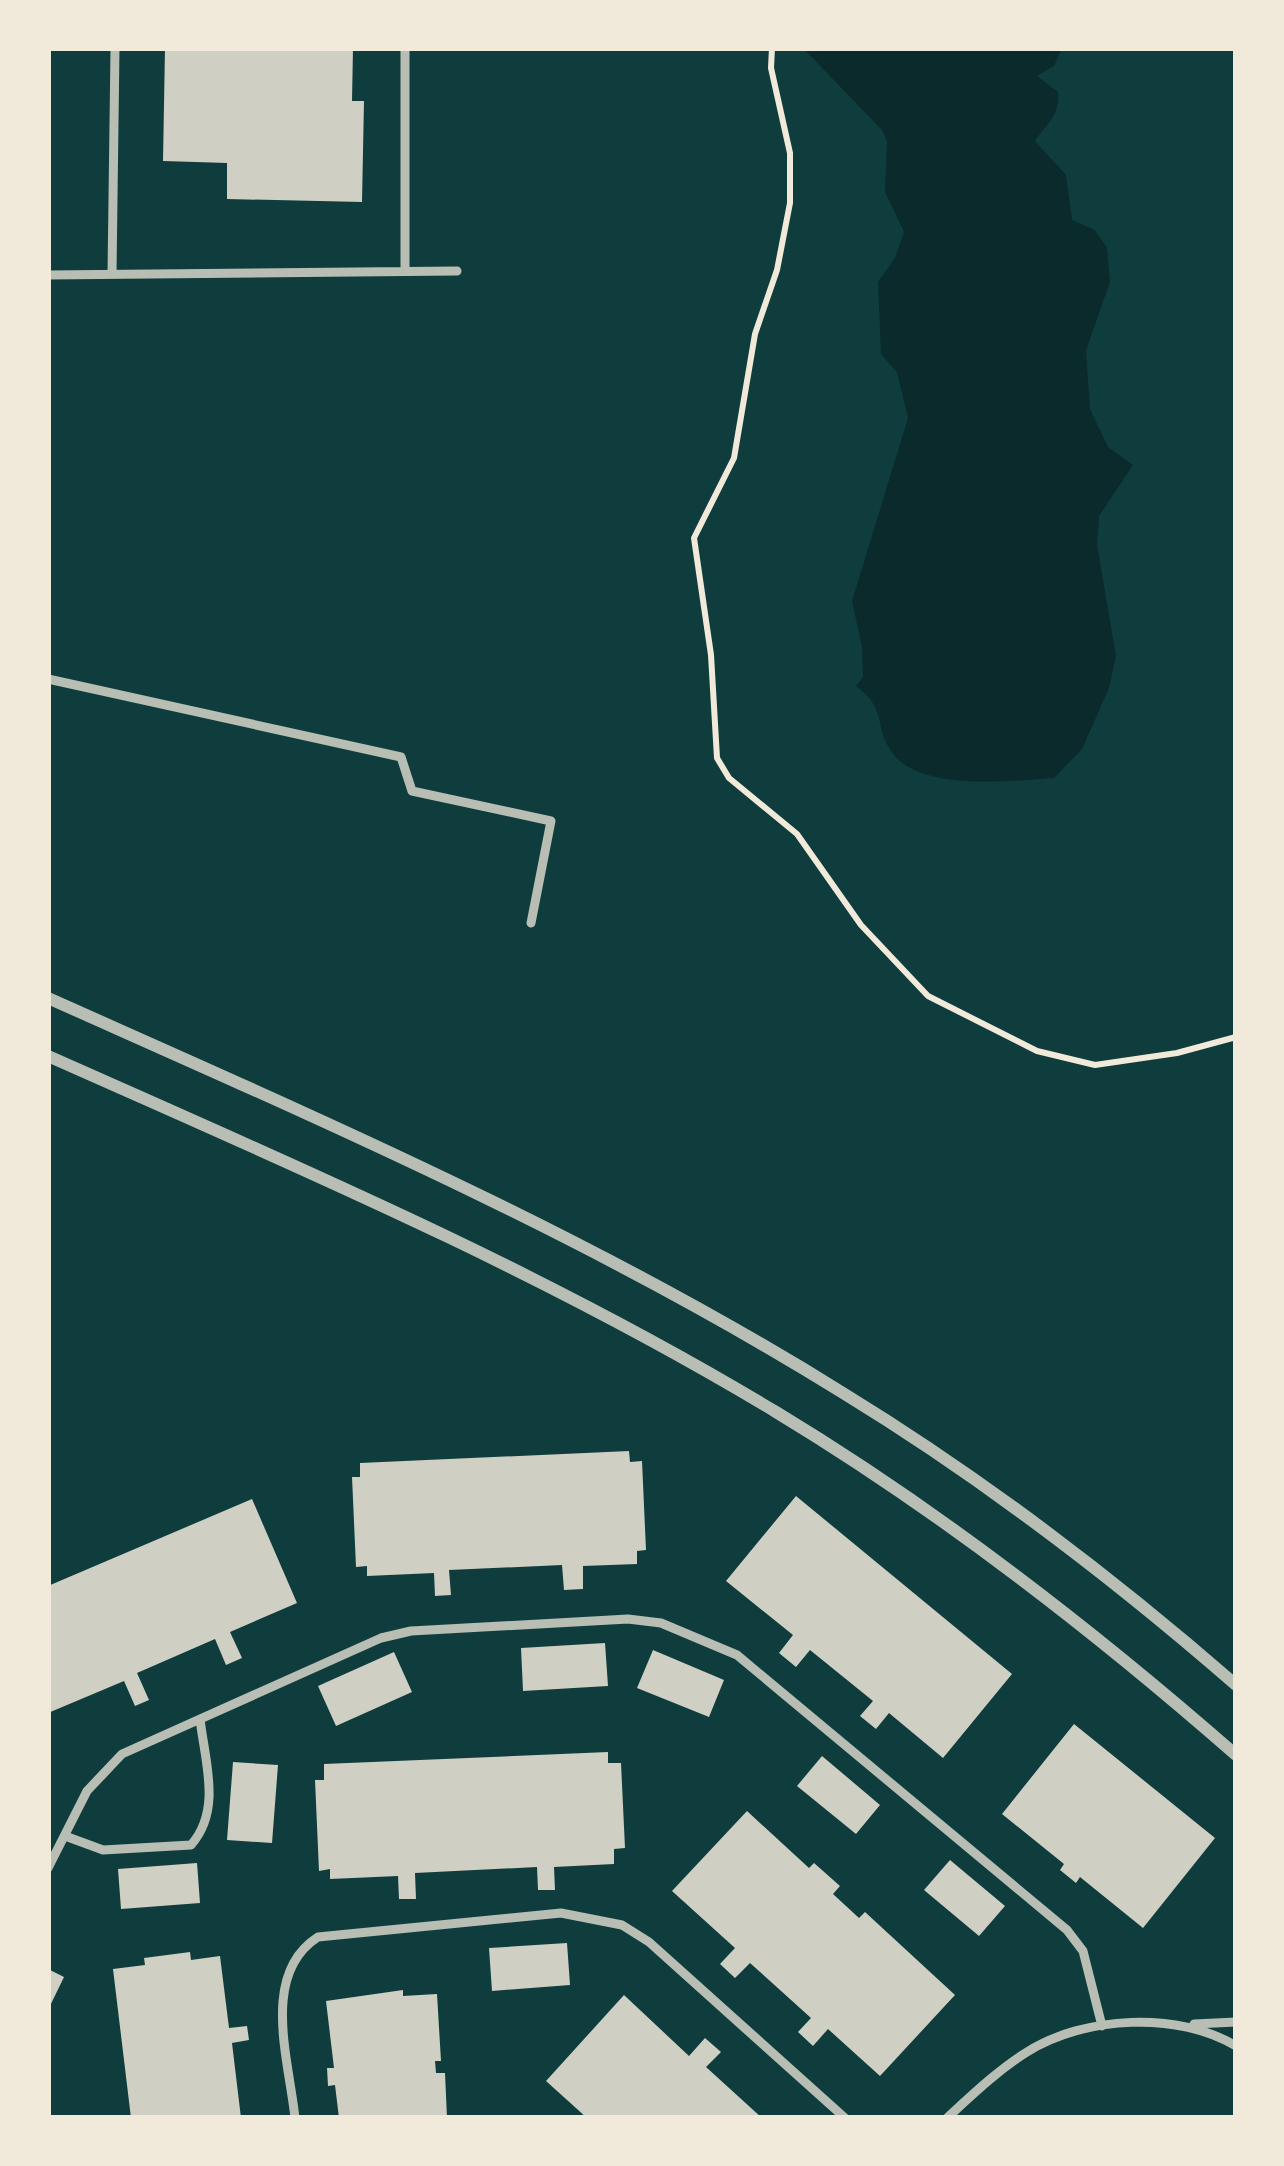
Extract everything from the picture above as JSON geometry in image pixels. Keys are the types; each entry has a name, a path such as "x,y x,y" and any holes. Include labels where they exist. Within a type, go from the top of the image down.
{"street":[{"path":"48,998 450,1179 771,1350 979,1482 1108,1579 1236,1685"},
{"path":"48,1056 451,1237 751,1396 873,1474 1023,1580 1236,1755"}],"lane":[{"path":"112,274 115,48"},
{"path":"404,48 406,271"},
{"path":"48,275 457,271"},
{"path":"48,679 400,757 412,791 551,821 531,923"},
{"path":"48,1868 103,1770 122,1754 381,1637 411,1631 628,1619 704,1638 737,1655 1067,1930 1083,1951 1102,2026"},
{"path":"64,1835 103,1850 191,1845 203,1831 211,1804 200,1719"},
{"path":"295,2118 281,1996 301,1948 318,1937 561,1913 622,1925 650,1942 845,2118"},
{"path":"946,2118 1029,2050 1061,2035 1102,2026 1183,2026 1236,2019"},
{"path":"1183,2026 1236,2046"}],"path":[{"path":"772,48 771,68 790,153 790,202 777,270 755,334 734,458 694,538 711,655 717,758 729,778 797,834 861,925 928,996 1037,1052 1095,1065 1177,1053 1236,1037"}],"water":[{"path":"803,48 1062,48 1054,66 1037,76 1058,92 1058,100 1052,119 1035,141 1066,175 1072,220 1095,230 1107,248 1110,282 1086,350 1090,409 1108,447 1133,465 1099,516 1097,545 1116,656 1109,688 1082,749 1054,778 966,781 921,773 891,751 872,702 856,686 863,677 862,647 852,601 908,418 897,372 881,354 878,282 895,258 904,232 885,192 887,141 882,130"}],"building":[{"path":"165,48 353,48 352,101 364,101 362,202 227,199 227,163 163,161"},
{"path":"629,1451 630,1462 642,1461 646,1550 637,1551 637,1564 583,1566 583,1589 564,1590 562,1565 449,1570 451,1595 435,1596 434,1573 367,1576 367,1566 356,1567 352,1477 360,1477 360,1463"},
{"path":"796,1496 1012,1674 943,1758 889,1713 876,1729 860,1716 873,1701 810,1650 796,1667 779,1653 793,1635 726,1581"},
{"path":"252,1499 297,1603 230,1632 242,1658 226,1665 215,1639 137,1673 149,1700 135,1706 124,1681 48,1713 48,1586"},
{"path":"605,1643 608,1686 523,1691 521,1648"},
{"path":"653,1650 724,1680 709,1717 637,1688"},
{"path":"394,1652 412,1692 336,1726 318,1686"},
{"path":"1074,1724 1215,1838 1143,1928 1080,1877 1076,1883 1060,1870 1064,1864 1002,1814"},
{"path":"608,1752 608,1763 621,1763 625,1848 614,1849 614,1864 554,1867 555,1890 538,1890 537,1867 415,1873 416,1899 399,1899 398,1876 330,1879 330,1869 319,1871 315,1780 324,1780 324,1764"},
{"path":"822,1756 880,1805 856,1834 797,1786"},
{"path":"233,1762 278,1765 272,1843 227,1840"},
{"path":"747,1811 809,1868 814,1863 840,1886 833,1894 859,1918 865,1912 955,1995 880,2076 828,2029 813,2046 798,2032 811,2018 750,1963 735,1978 720,1964 735,1948 672,1891"},
{"path":"950,1860 1005,1906 979,1936 924,1890"},
{"path":"197,1863 200,1903 121,1909 118,1869"},
{"path":"567,1943 570,1985 492,1991 489,1948"},
{"path":"190,1952 191,1960 220,1956 229,2028 247,2026 249,2040 232,2043 241,2118 131,2118 113,1969 145,1965 144,1958"},
{"path":"48,1969 64,1977 48,2010"},
{"path":"403,1990 403,1996 437,1994 441,2061 435,2061 436,2073 445,2073 447,2118 339,2118 335,2085 328,2086 327,2068 334,2068 326,2001"},
{"path":"624,1995 689,2056 705,2038 721,2052 706,2067 762,2118 587,2118 546,2081"}]}
